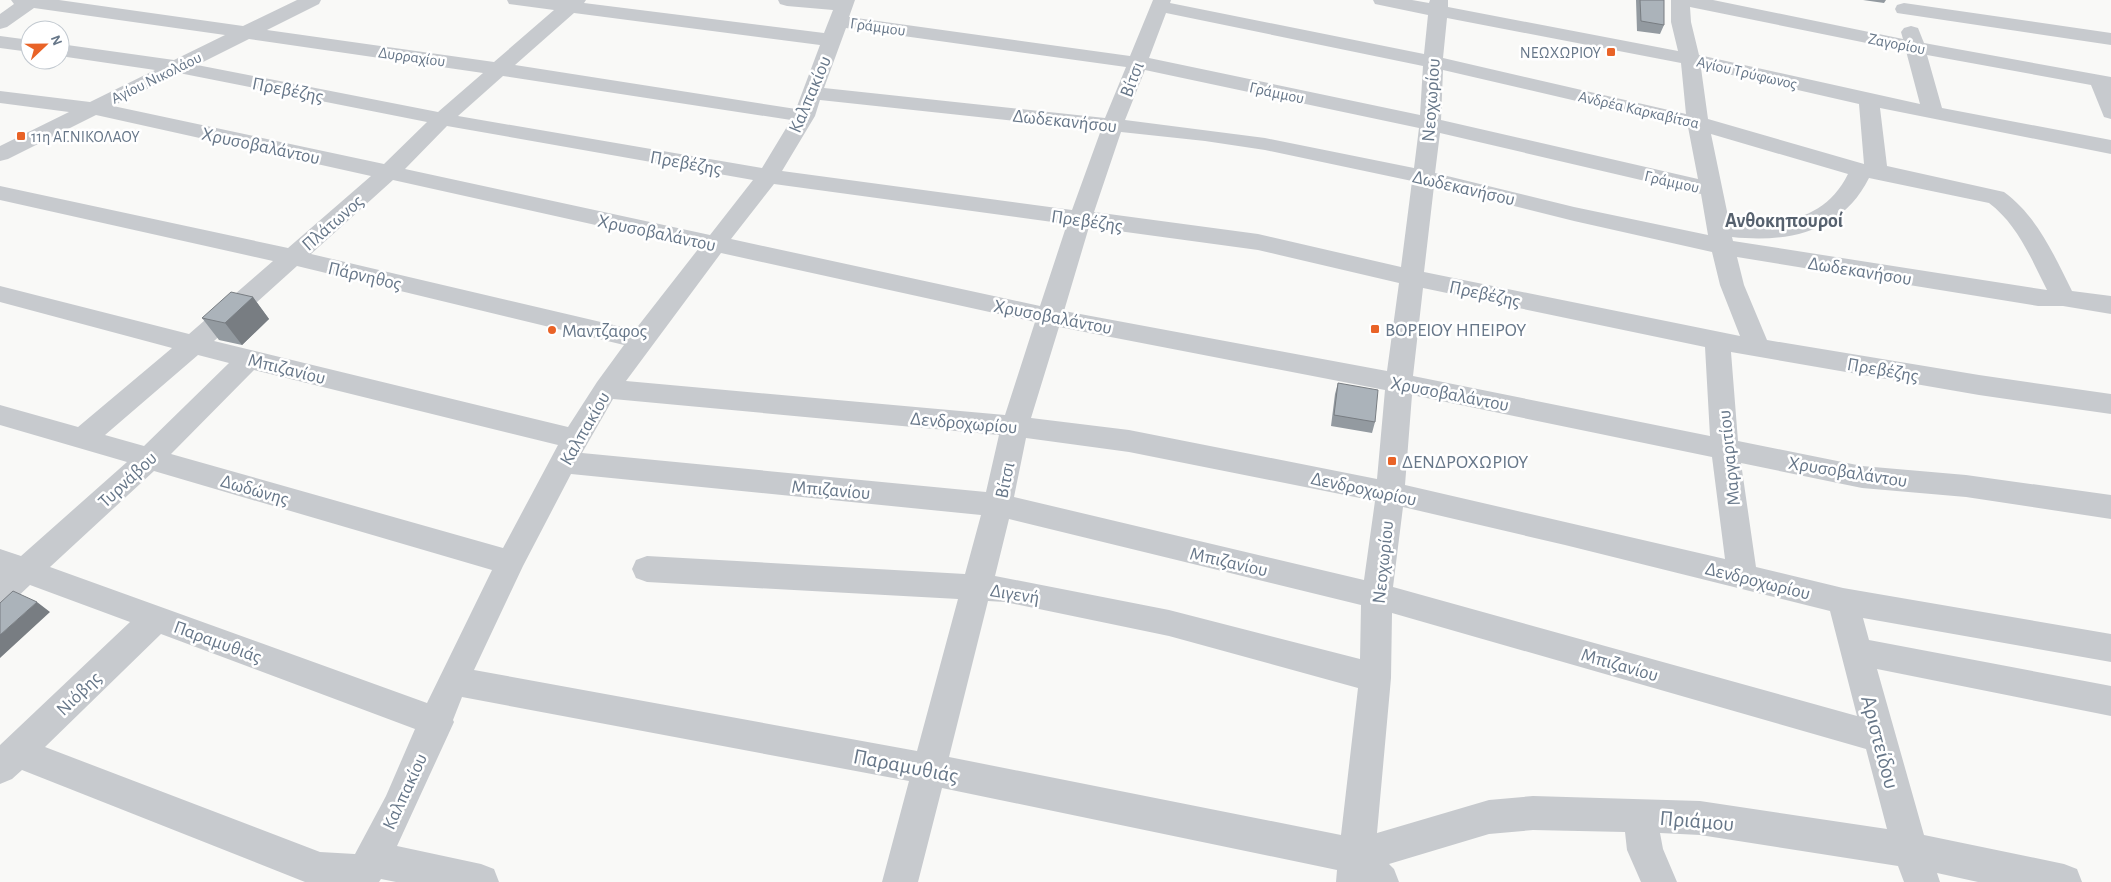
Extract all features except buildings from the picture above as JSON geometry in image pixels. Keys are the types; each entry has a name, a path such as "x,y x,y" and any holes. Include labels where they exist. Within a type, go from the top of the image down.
{"street":[{"name":"Αγίου Νικολάου","path":"0,154 312,0"},
{"name":"Γράμμου","path":"516,0 840,17 1137,62 1430,124 1710,189"},
{"path":"787,0 840,17"},
{"name":"Αγίου Τρύφωνος","path":"1382,0 1438,5 1690,58 1869,100 2111,147"},
{"path":"1680,0 1681,22 1690,58 1698,123 1710,189 1732,285 1757,347"},
{"name":"Ζαγορίου","path":"1684,0 1768,9 1915,47 2105,82"},
{"name":"Δυρραχίου","path":"28,1 499,69 808,105"},
{"path":"0,22 28,1"},
{"name":"Πλάτωνος","path":"82,439 194,344 388,173 442,119 573,3"},
{"name":"Ανδρέα Καρκαβίτσα","path":"1161,3 1433,62 1698,123 1868,171 1996,197 2001,200 2035,242 2063,298"},
{"name":"Βίτσι","path":"900,882 978,587 1015,426 1080,219 1113,125 1161,3"},
{"path":"1933,112 1902,4 2111,39"},
{"name":"Νεοχωρίου","path":"1356,869 1375,678 1377,596 1394,460 1399,383 1430,124 1438,5"},
{"name":"Καλπακίου","path":"365,871 398,808 437,722 453,681 510,563 569,450 606,389 641,340 768,176 808,105 840,17"},
{"path":"0,42 20,45"},
{"name":"Πρεβέζης","path":"70,51 178,67 442,119 768,176 1258,242 1412,278 1717,341 1970,384 2111,404"},
{"path":"2105,82 2111,113"},
{"name":"Χρυσοβαλάντου","path":"0,97 94,108 716,245 1050,316 1399,383 1862,477 1966,486 2111,507"},
{"path":"1721,237 1742,231 1771,232 1805,225 1818,220 1839,204 1868,171 1869,100"},
{"name":"Δωδεκανήσου","path":"808,105 1113,125 1205,134 1265,144 1424,177 1574,214 1721,237 1768,256 2038,298 2063,298 2111,305"},
{"name":"Πάρνηθος","path":"0,193 292,257 641,340"},
{"name":"Μπιζανίου","path":"0,294 249,359 569,450 998,506 1377,596 1879,737"},
{"name":"Μαργαριτίου","path":"1717,341 1725,448 1742,576"},
{"name":"Τυρνάβου","path":"0,594 14,566 150,458 249,359"},
{"name":"Δενδροχωρίου","path":"606,389 1015,426 1130,441 1390,493 1843,601 2111,648"},
{"name":"Δωδώνης","path":"0,416 510,563"},
{"name":"Παραμυθιάς","path":"14,566 437,722"},
{"name":"Διγενή","path":"647,569 1005,589 1170,623 1375,678"},
{"name":"Αριστείδου","path":"1843,601 1916,866"},
{"name":"Νιόβης","path":"9,760 156,618"},
{"path":"1856,651 2111,701"},
{"name":"Παραμυθιάς","path":"453,681 930,770 1356,869"},
{"path":"9,760 320,870 365,871 481,882"},
{"name":"Πριάμου","path":"1356,869 1469,822 1507,814 1533,812 1700,818 1916,866 2064,882"},
{"path":"1640,815 1645,850 1658,882"},
{"path":"1356,869 1381,882"}],"place":[{"name":"ΝΕΩΧΩΡΙΟΥ","path":"1611,52"},
{"name":"11η ΑΓ.ΝΙΚΟΛΑΟΥ","path":"21,136"},
{"name":"ΒΟΡΕΙΟΥ ΗΠΕΙΡΟΥ","path":"1375,329"},
{"name":"Μαντζαφος","path":"552,330"},
{"name":"ΔΕΝΔΡΟΧΩΡΙΟΥ","path":"1392,461"}],"district":[{"name":"Ανθοκηπουροί","path":"1784,220"}]}
